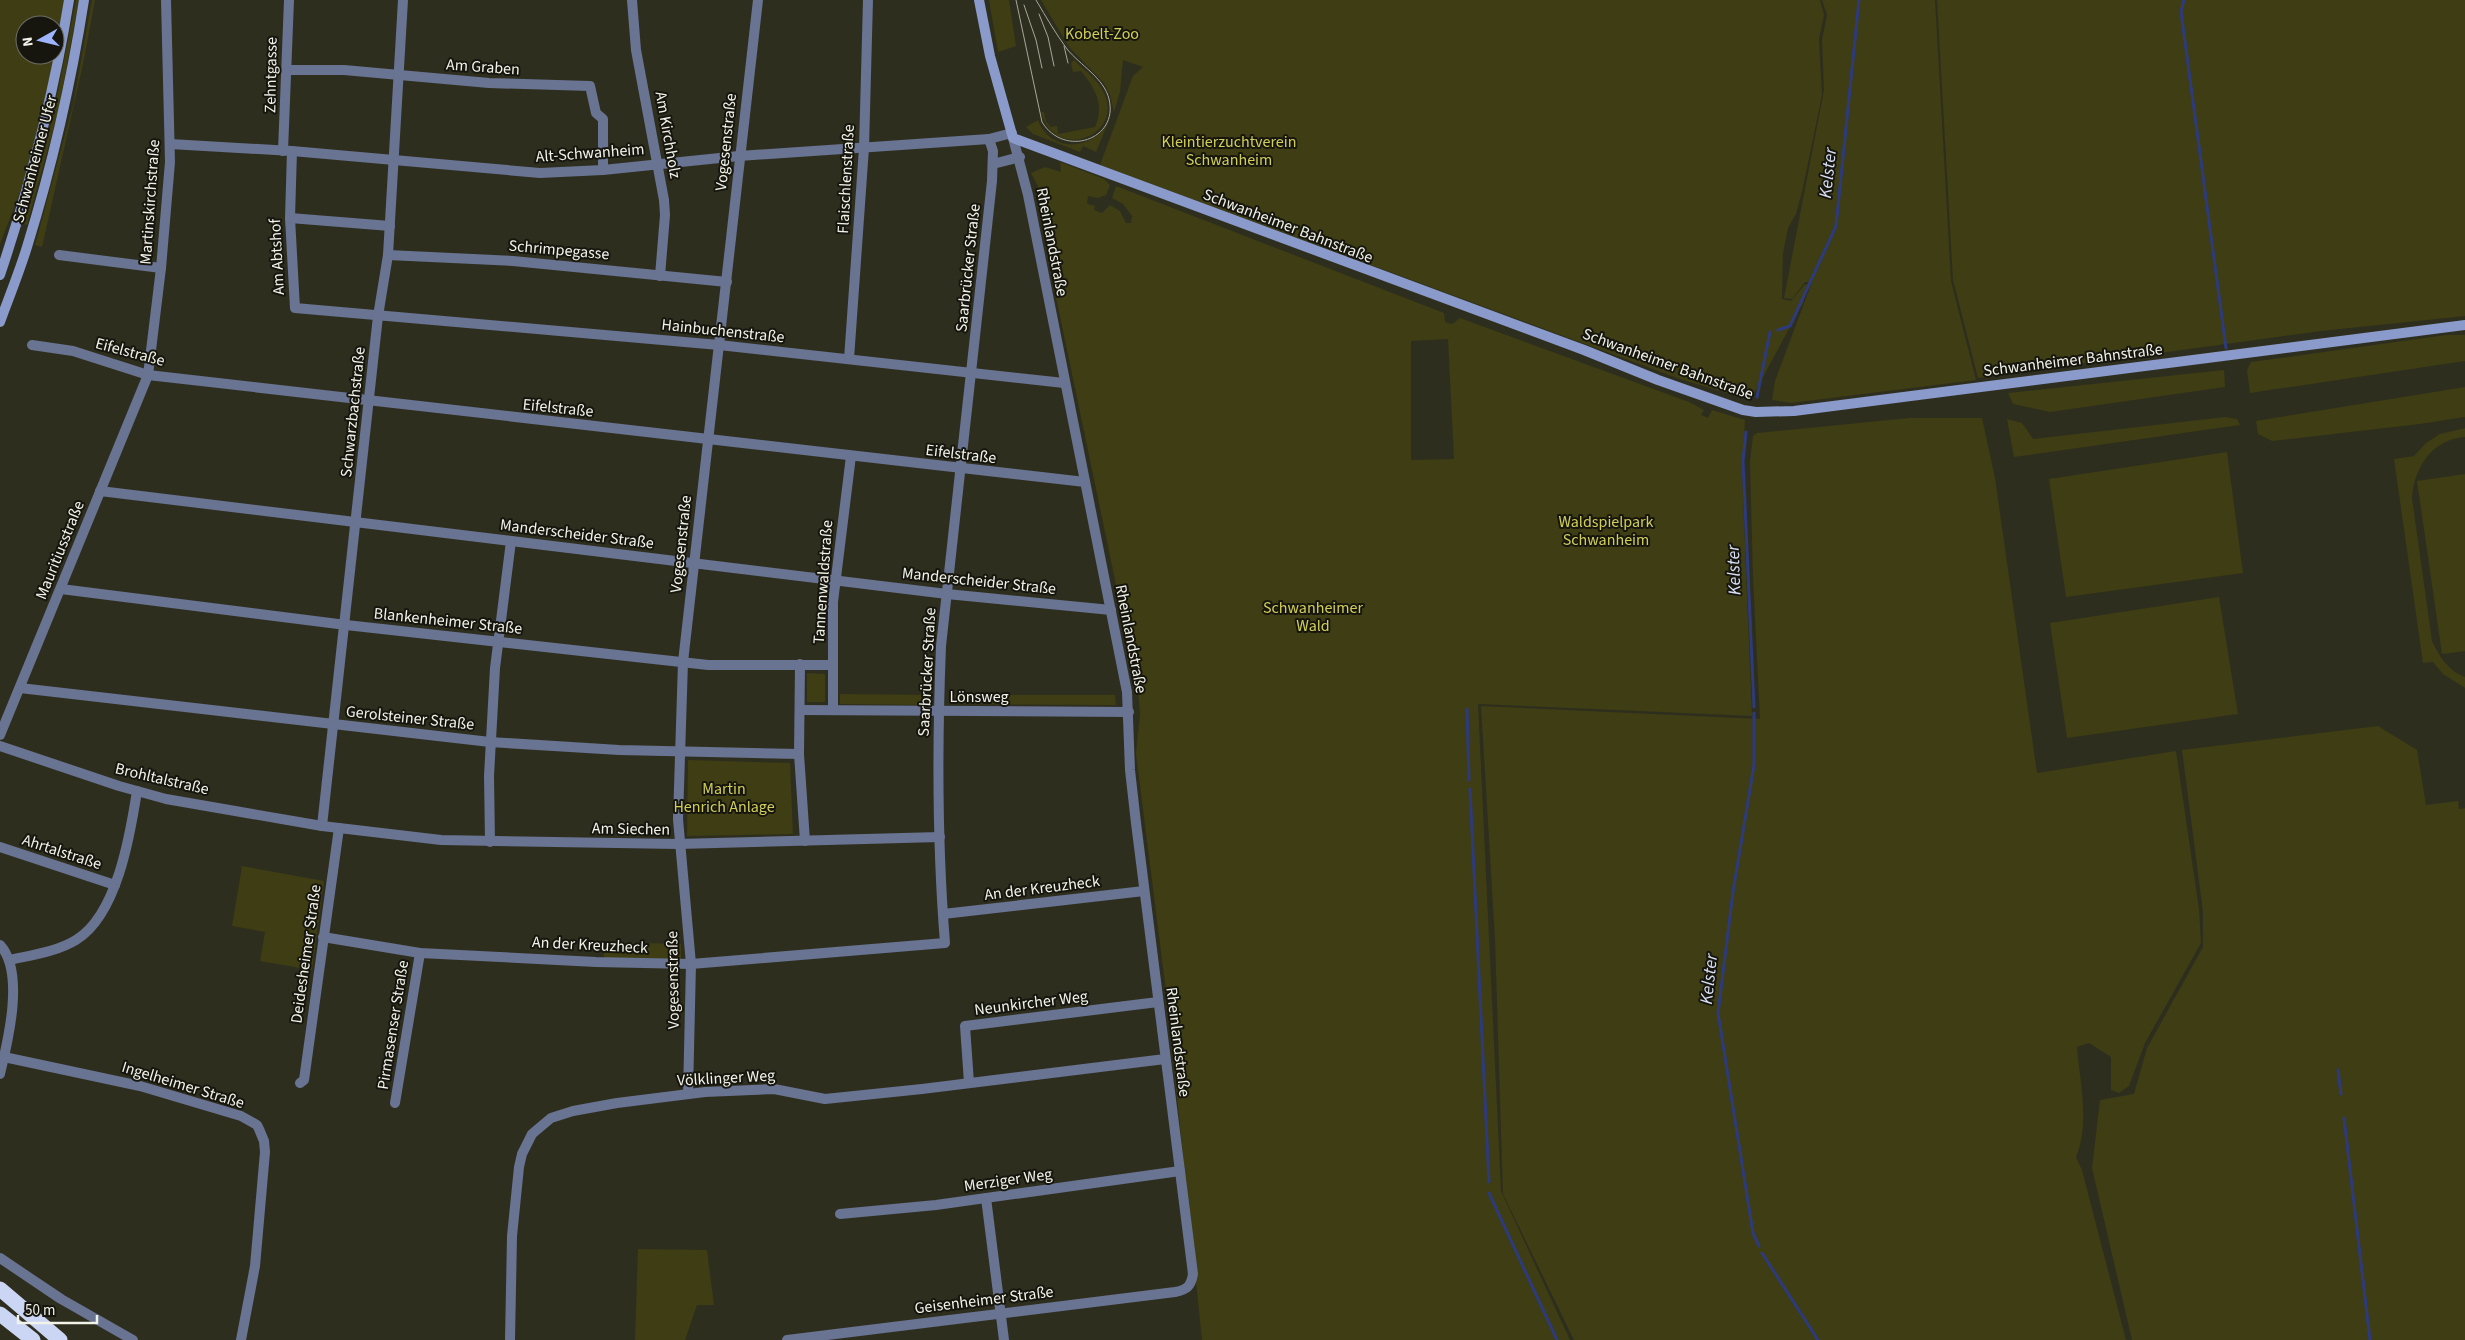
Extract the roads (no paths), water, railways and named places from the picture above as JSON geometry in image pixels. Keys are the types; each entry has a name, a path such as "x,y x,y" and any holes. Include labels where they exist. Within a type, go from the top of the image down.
{"highway":[{"path":"0,1289 60,1340"},
{"path":"0,1314 33,1340"}],"street":[{"name":"Schwanheimer Ufer","path":"0,275 31,174 48,110 69,0"},
{"name":"Schwanheimer Ufer","path":"0,322 27,248 46,181 63,114 84,0"},
{"name":"Martinskirchstraße","path":"148,375 161,268 170,144 166,0"},
{"name":"Zehntgasse","path":"288,151 286,70 289,0"},
{"name":"Schwarzbachstraße","path":"322,826 346,625 378,316 388,255 397,76 403,0"},
{"name":"Am Kirchholz","path":"632,0 636,50 658,164 665,215 660,276"},
{"name":"Vogesenstraße","path":"688,1094 691,964 678,844 679,751 683,662 758,0"},
{"name":"Flaischlenstraße","path":"849,359 864,148 868,0"},
{"name":"Rheinlandstraße","path":"979,0 990,56 1012,136 1020,157 1111,610 1129,712 1130,770 1193,1274 1191,1285 1185,1291"},
{"name":"Am Graben","path":"286,70 344,70 489,83 590,86 596,113 602,119 602,170"},
{"name":"Alt-Schwanheim","path":"170,144 288,151 540,173 602,170 739,156 1012,136"},
{"name":"Schwanheimer Bahnstraße","path":"1012,136 1584,350 1658,380 1731,406 1756,412 1794,411 2465,325"},
{"name":"Saarbrücker Straße","path":"945,943 940,837 939,712 946,594 994,164 990,139"},
{"name":"Am Abtshof","path":"288,151 295,308 378,316"},
{"path":"994,164 1020,157"},
{"path":"290,218 390,226"},
{"path":"59,255 161,268"},
{"name":"Schrimpegasse","path":"388,255 514,260 726,282"},
{"name":"Hainbuchenstraße","path":"378,316 720,345 1064,383"},
{"name":"Eifelstraße","path":"32,345 74,352 148,375 370,402 1085,482"},
{"name":"Mauritiusstraße","path":"0,736 148,375"},
{"name":"Tannenwaldstraße","path":"833,710 836,580 851,456"},
{"name":"Manderscheider Straße","path":"100,491 946,594 1111,610"},
{"path":"490,842 490,742 499,640 511,541"},
{"name":"Blankenheimer Straße","path":"61,589 346,625 499,640 708,665 833,665"},
{"name":"Tannenwaldstraße","path":"800,664 799,754 805,841"},
{"name":"Gerolsteiner Straße","path":"20,688 490,742 619,750 799,754"},
{"name":"Lönsweg","path":"800,710 1129,712"},
{"name":"Brohltalstraße","path":"0,746 166,799 322,826"},
{"path":"10,960 51,950 75,941 84,934 100,915 115,885 137,791"},
{"name":"Am Siechen","path":"322,826 441,840 490,842 678,844 940,837"},
{"name":"Deidesheimer Straße","path":"300,1083 304,1080 339,828"},
{"name":"Ahrtalstraße","path":"0,847 115,885"},
{"name":"An der Kreuzheck","path":"943,914 1144,891"},
{"name":"An der Kreuzheck","path":"323,938 420,953 596,962 691,964 945,943"},
{"path":"0,946 10,960 12,996 0,1074"},
{"name":"Pirmasenser Straße","path":"395,1103 420,953"},
{"name":"Neunkircher Weg","path":"969,1083 965,1026 1158,1002"},
{"name":"Ingelheimer Straße","path":"4,1057 155,1090 241,1116 256,1125 263,1135 265,1152 254,1266 240,1340"},
{"name":"Völklinger Weg","path":"510,1340 512,1236 522,1154 532,1134 551,1118 574,1111 688,1094 774,1089 825,1099 1165,1059"},
{"name":"Merziger Weg","path":"840,1214 936,1205 1180,1171"},
{"path":"986,1198 1004,1340"},
{"path":"0,1258 61,1299 133,1340"},
{"name":"Geisenheimer Straße","path":"787,1340 856,1336 1001,1314 1185,1291"}],"waterway":[{"name":"Kelster","path":"1778,330 1790,326 1836,226 1859,0"},
{"path":"2184,0 2181,12 2226,348"},
{"name":"Kelster","path":"1757,397 1770,332"},
{"name":"Kelster","path":"1746,432 1743,461 1754,707"},
{"path":"1467,709 1469,780"},
{"name":"Kelster","path":"1754,713 1754,765 1733,892 1718,1013 1753,1233 1759,1246"},
{"path":"1470,789 1489,1182"},
{"path":"2338,1070 2341,1094"},
{"path":"2344,1118 2370,1340"},
{"path":"1489,1193 1557,1340"},
{"name":"Kelster","path":"1762,1253 1818,1340"}],"tram line":[{"path":"1016,0 1042,122 1052,133 1063,139 1076,141 1088,139 1098,134 1106,125 1110,113 1109,99 1097,78 1067,49 1036,0"},
{"path":"1024,5 1036,40 1042,68"},
{"path":"1039,14 1048,37 1054,66"},
{"path":"1064,46 1068,63"}],"park label":[{"name":"Kobelt-Zoo","path":"1102,34"},
{"name":"Kleintierzuchtverein Schwanheim","path":"1229,151"},
{"name":"Waldspielpark Schwanheim","path":"1606,531"},
{"name":"Schwanheimer Wald","path":"1313,617"},
{"name":"Martin Henrich Anlage","path":"724,798"}]}
